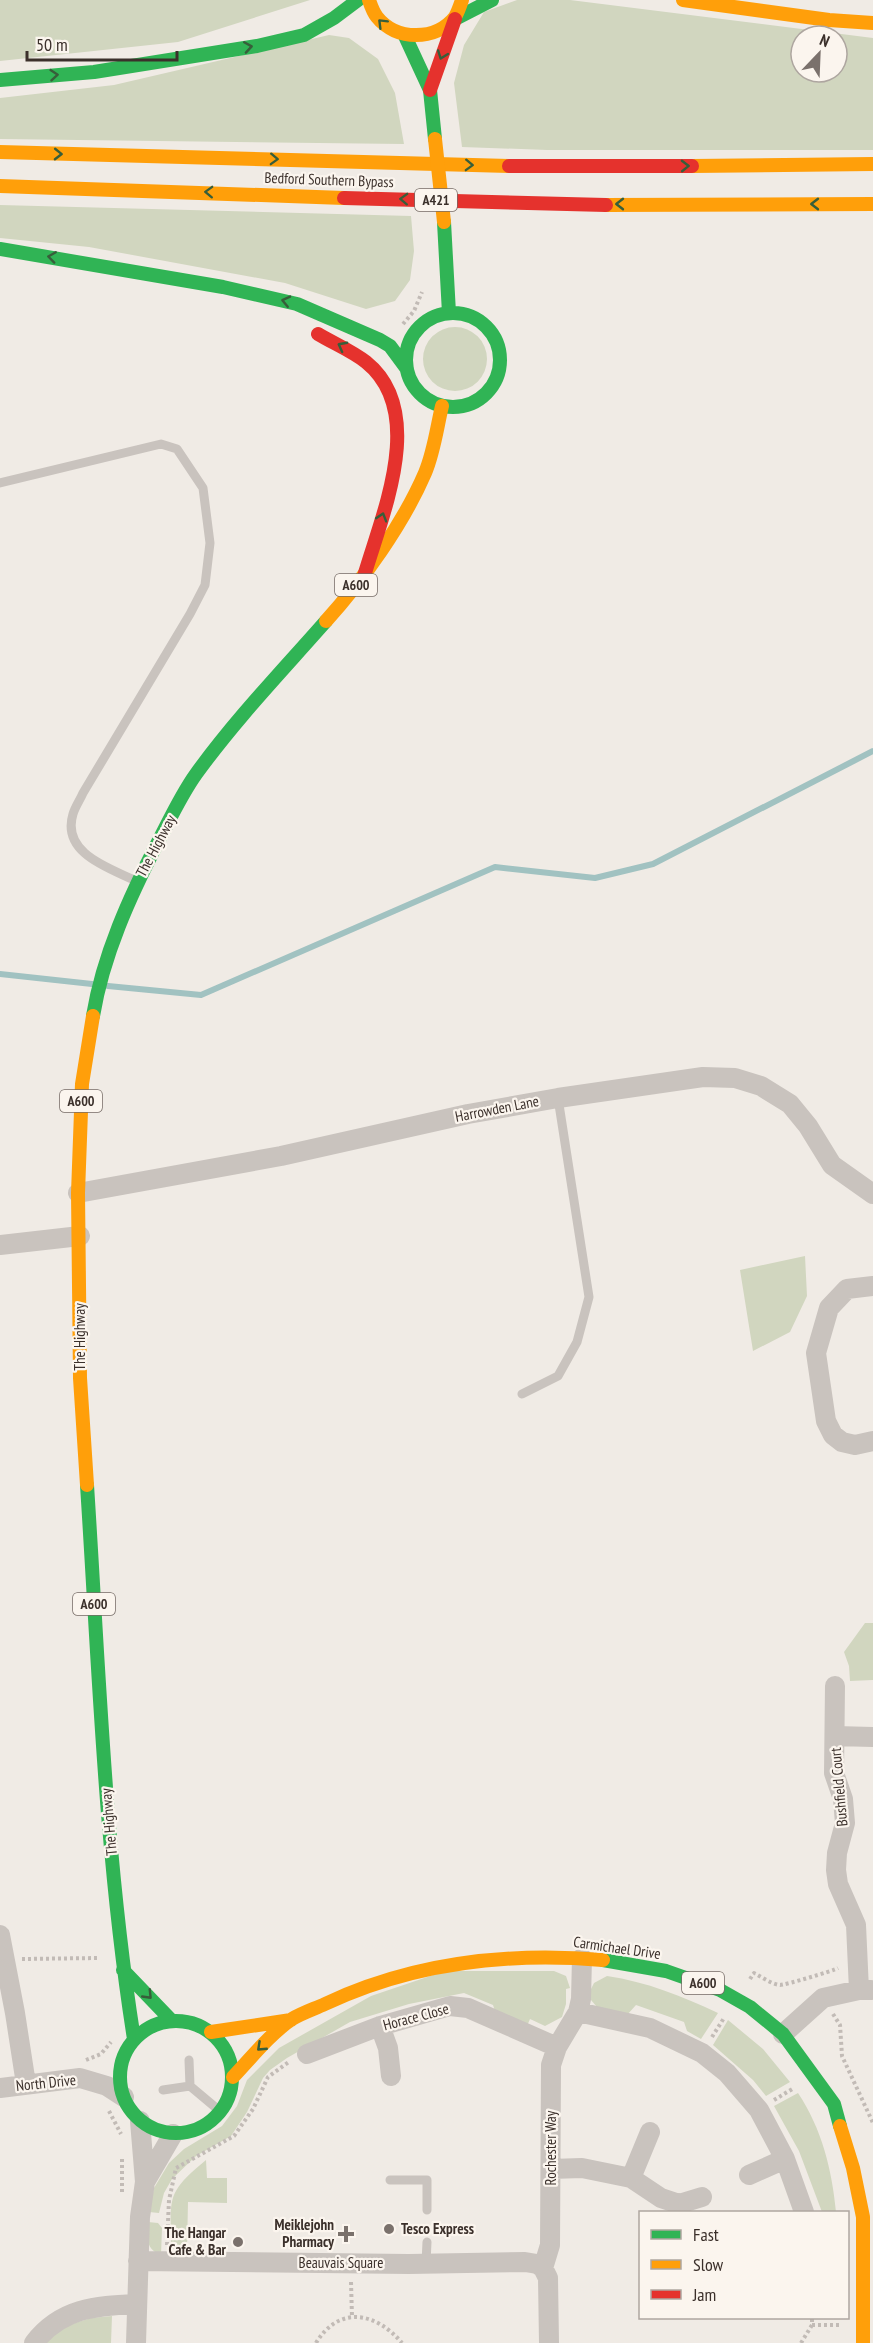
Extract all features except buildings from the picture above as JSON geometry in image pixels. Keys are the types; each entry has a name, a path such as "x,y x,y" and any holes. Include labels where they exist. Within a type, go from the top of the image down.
{"main road":[{"path":"0,80 94,72 269,43 304,35 334,18 358,0"},
{"path":"369,0 370,8 378,21 390,30 405,36 432,33 445,28 455,19 492,0"},
{"path":"430,90 462,0"},
{"path":"683,0 829,20 873,23"},
{"path":"405,36 430,90 444,222 450,313"},
{"name":"Bedford Southern Bypass","path":"0,152 556,167 873,164"},
{"name":"Bedford Southern Bypass","path":"0,186 555,204 873,204"},
{"path":"0,249 223,287 297,304 380,340 390,346 407,369"},
{"path":"223,287 277,313"},
{"path":"450,313 466,314 481,321 492,333 499,348 501,364 496,380 487,393 474,403 458,407 442,406 429,401 411,382 407,369 406,353 411,338 421,326 434,317 450,313"},
{"path":"309,329 357,354 366,362 386,385 399,427 393,480 365,573"},
{"name":"A600","path":"365,573 401,520 426,471 442,406"},
{"name":"The Highway","path":"134,2039 123,1964 106,1799 80,1378 78,1192 82,1084 94,1010 107,959 137,882 195,776 225,736 342,603 365,573"},
{"name":"Carmichael Drive","path":"233,2077 291,2020 352,1991 410,1973 502,1958 582,1958 639,1965 702,1982 750,2007 783,2034 834,2104 853,2168 863,2217 863,2343"},
{"path":"123,1964 172,2020"},
{"path":"172,2020 200,2025 211,2032 227,2053 233,2077 230,2095 221,2112 208,2124 191,2132 173,2133 156,2130 140,2121 128,2107 116,2102 120,2065 134,2039 151,2026 172,2020"},
{"name":"Carmichael Drive","path":"211,2032 291,2020"}],"street":[{"name":"Harrowden Lane","path":"78,1192 281,1156 468,1114 558,1098 703,1077 735,1078 761,1086 790,1104 808,1126 832,1165 873,1194"},
{"path":"0,1245 80,1236"},
{"path":"873,1286 847,1289 829,1308 816,1353 826,1420 833,1435 842,1442 855,1445 873,1441"},
{"name":"Bushfield Court","path":"835,1686 834,1773 843,1799 845,1823 837,1853 836,1870 838,1884 856,1925 859,1965 866,1990"},
{"path":"835,1736 873,1737"},
{"path":"0,1935 26,2084"},
{"name":"Rochester Way","path":"549,2343 548,2278 543,2268 550,2245 551,2065 557,2047 578,2012 581,1999 582,1958"},
{"path":"783,2034 824,1998 866,1990"},
{"name":"Horace Close","path":"307,2054 380,2026 450,2006 468,2008 557,2047"},
{"path":"578,2012 650,2028 702,2053 727,2073 759,2110 785,2159 804,2211"},
{"path":"380,2026 388,2048 390,2076"},
{"name":"North Drive","path":"0,2088 80,2078 107,2086 116,2102"},
{"path":"136,2343 140,2217 145,2182 140,2121"},
{"path":"631,2178 650,2132"},
{"path":"145,2182 173,2133"},
{"path":"749,2175 785,2159"},
{"path":"551,2169 582,2168 631,2178 661,2198 679,2204 702,2197"},
{"name":"Beauvais Square","path":"138,2261 525,2262 537,2264 543,2268"},
{"path":"34,2343 52,2324 75,2312 99,2306 136,2304"}],"lane":[{"path":"0,483 161,444 177,449 203,488 210,543 205,585 83,793 72,816 72,832 86,856 137,882"},
{"path":"522,1394 558,1376 577,1342 589,1296 558,1098"},
{"path":"189,2060 190,2086 221,2112"},
{"path":"163,2090 190,2086"},
{"path":"390,2181 426,2180 427,2210"},
{"path":"426,2263 427,2242"}],"path":[{"path":"399,327 414,311 425,284"},
{"path":"4,1959 123,1964"},
{"path":"702,2053 754,1973 783,1985 832,1972 842,1965 859,1965"},
{"path":"813,1977 840,2025 842,2056 873,2123"},
{"path":"167,2262 169,2200 176,2168 234,2136 253,2109 268,2077 288,2062 307,2054"},
{"path":"116,2102 122,2145"},
{"path":"122,2155 122,2196"},
{"path":"351,2263 352,2317"},
{"path":"316,2343 325,2329 341,2319 352,2317 374,2320 391,2330 402,2343"},
{"path":"801,2343 812,2325 812,2319"}],"green space":[{"path":"0,0 310,0 178,42 0,61"},
{"path":"517,0 570,0 789,27 789,84 849,84 849,35 873,38 873,150 547,150 462,147 454,83 464,45 484,12"},
{"path":"329,35 349,38 378,59 395,93 404,144 0,139 0,98 114,85"},
{"path":"0,205 411,216 414,251 410,280 395,301 366,309 285,283 89,247 0,238"},
{"path":"449,327 461,327 478,336 485,347 487,359 485,371 478,382 461,391 449,391 437,386 428,377 423,365 423,353 428,341 437,332"},
{"path":"805,1256 807,1296 790,1332 753,1351 740,1270"},
{"path":"865,1623 873,1623 873,1680 850,1681 849,1666 844,1652"},
{"path":"445,1971 554,1971 566,1976 570,1988 566,1989 566,2004 562,2017 545,2026 530,2019 527,2026 496,2014 493,2005 464,1993 409,2004 350,2022 270,2070 263,2078 247,2112 231,2136 196,2156 172,2179 164,2193 159,2213 149,2212 154,2188 169,2163 184,2149 222,2126 237,2106 247,2080 279,2048 371,1996"},
{"path":"607,1976 664,1990 718,2013 701,2039 687,2031 684,2022 636,2005 627,2015 597,2007 591,2000 591,1989 594,1983"},
{"path":"728,2020 763,2049 790,2082 766,2096 753,2080 713,2045"},
{"path":"798,2093 820,2135 832,2181 836,2211 822,2211 799,2151 774,2106"},
{"path":"206,2160 207,2178 227,2178 227,2203 188,2202 187,2249 171,2249 173,2198 183,2181"},
{"path":"148,2222 158,2223 162,2228 161,2255 150,2246 147,2237"},
{"path":"112,2316 111,2343 44,2343 59,2328 91,2318"}],"waterway":[{"path":"108,986 201,995 495,867 595,878 653,864 873,751"},
{"path":"0,974 92,984"}],"traffic: fast":[{"path":"0,80 94,72 257,46 304,35 334,18 358,0"},
{"path":"455,19 492,0"},
{"path":"405,36 430,90 435,139"},
{"path":"444,222 449,313"},
{"path":"0,249 223,287 297,304 380,340 390,346 407,369"},
{"path":"453,313 471,317 486,327 496,342 500,360 496,378 486,393 471,403 453,407 435,403 420,393 410,378 406,360 410,342 420,327 435,317 453,313"},
{"path":"93,1016 103,971 119,926 148,862 185,790 227,734 326,621"},
{"path":"87,1485 110,1832 116,1901 134,2039"},
{"path":"603,1960 666,1971 720,1990 750,2007 783,2034 834,2104 840,2126"},
{"path":"123,1970 172,2021"},
{"path":"176,2021 198,2025 216,2037 228,2055 232,2077 228,2099 216,2117 198,2129 176,2133 154,2129 136,2117 124,2099 120,2077 124,2055 136,2037 154,2025 176,2021"}],"traffic: slow":[{"path":"369,0 372,9 385,25 405,34 416,35 427,34 447,25 455,17 462,0"},
{"path":"683,0 829,20 873,23"},
{"path":"435,139 444,222"},
{"path":"0,152 509,166"},
{"path":"692,166 873,164"},
{"path":"0,186 344,198"},
{"path":"606,205 873,204"},
{"path":"326,621 368,570 416,492 428,465 442,406"},
{"path":"87,1485 80,1378 78,1193 82,1084 93,1016"},
{"path":"233,2077 269,2039 292,2019 358,1990 392,1979 426,1970 496,1960 532,1958 603,1960"},
{"path":"211,2032 291,2020"},
{"path":"840,2126 853,2168 863,2217 863,2343"}],"traffic: jam":[{"path":"430,90 455,19"},
{"path":"509,166 692,166"},
{"path":"344,198 606,205"},
{"path":"318,334 366,362 384,383 394,407 397,434 395,463 389,492 365,573"}],"place":[{"name":"Tesco Express","path":"389,2229"},
{"name":"Meiklejohn Pharmacy","path":"346,2234"},
{"name":"The Hangar Cafe & Bar","path":"238,2242"}]}
